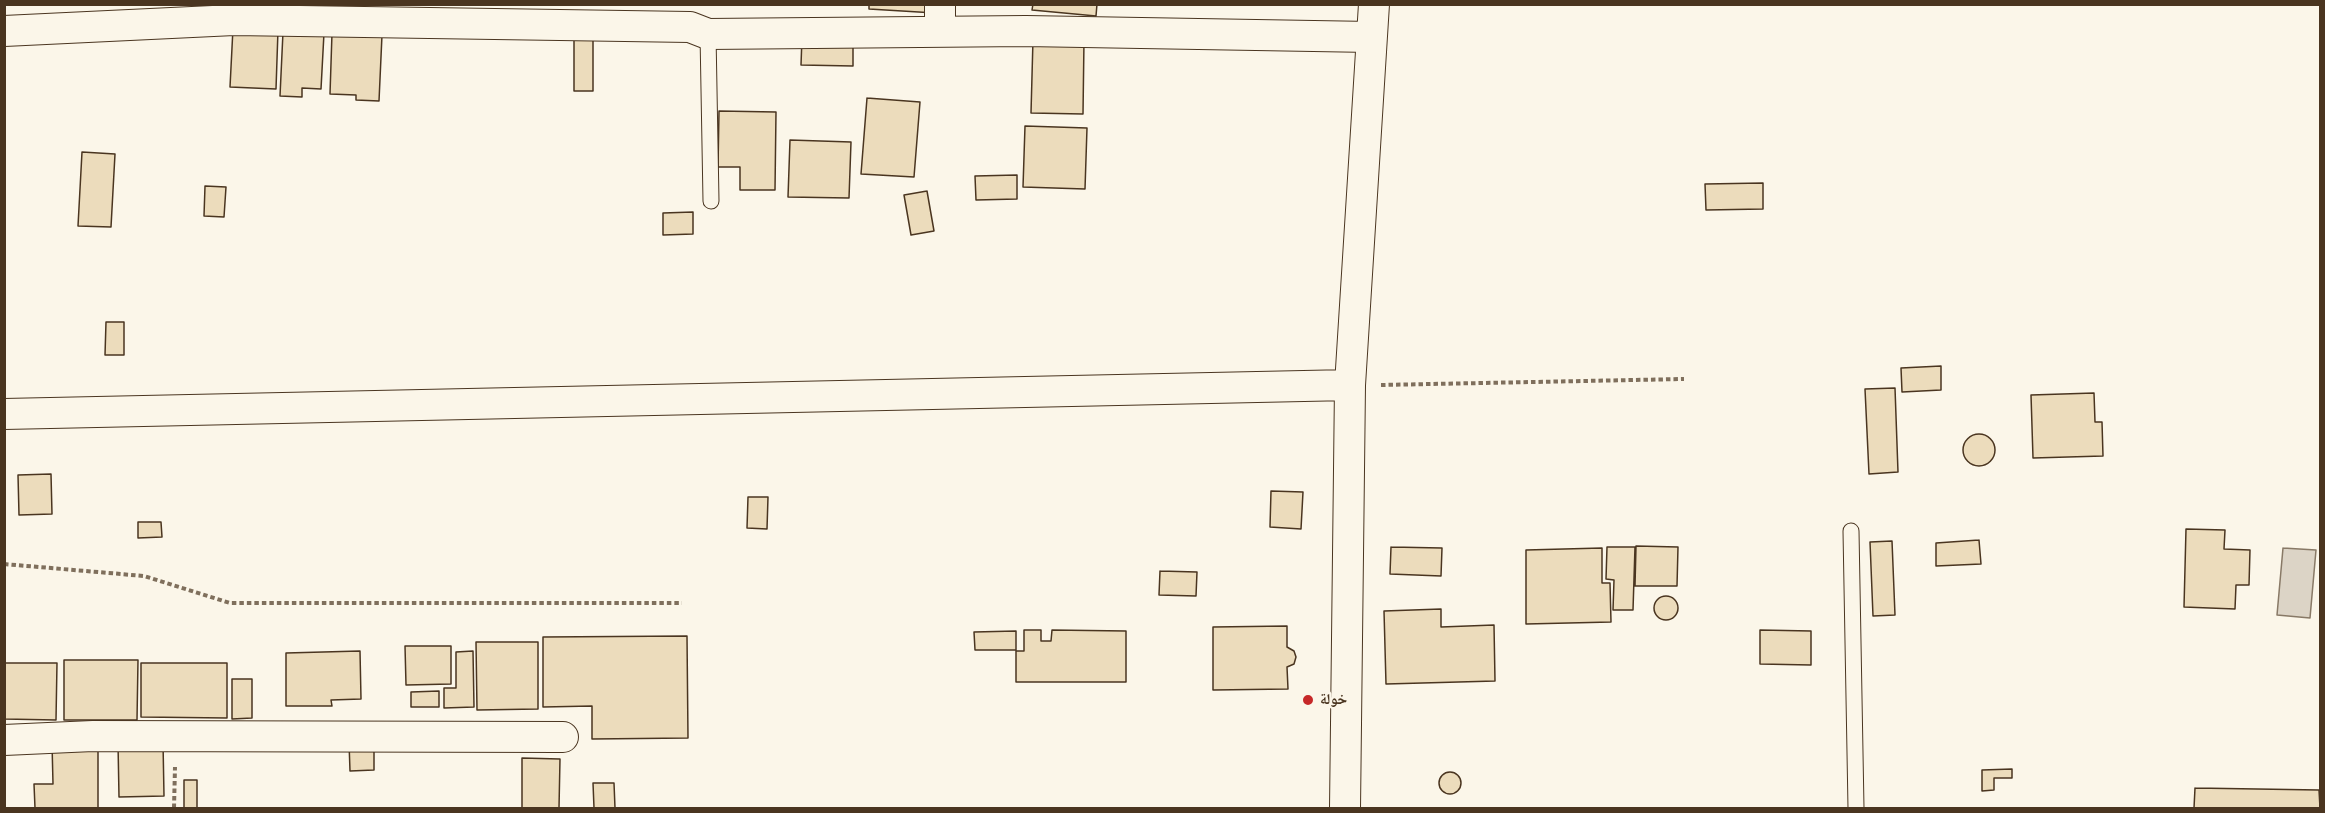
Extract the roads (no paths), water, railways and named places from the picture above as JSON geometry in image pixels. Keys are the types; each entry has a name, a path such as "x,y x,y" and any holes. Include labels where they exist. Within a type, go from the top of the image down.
{"street":[{"path":"1346,808 1350,385 1374,4"},
{"path":"4,31 234,20 573,15 696,22 940,18 1371,37"},
{"path":"4,414 1350,385"},
{"path":"4,740 93,736 563,737"}],"lane":[{"path":"696,22 711,201"},
{"path":"1851,531 1856,808"}],"place":[{"name":"خولة","path":"1308,700"}]}
